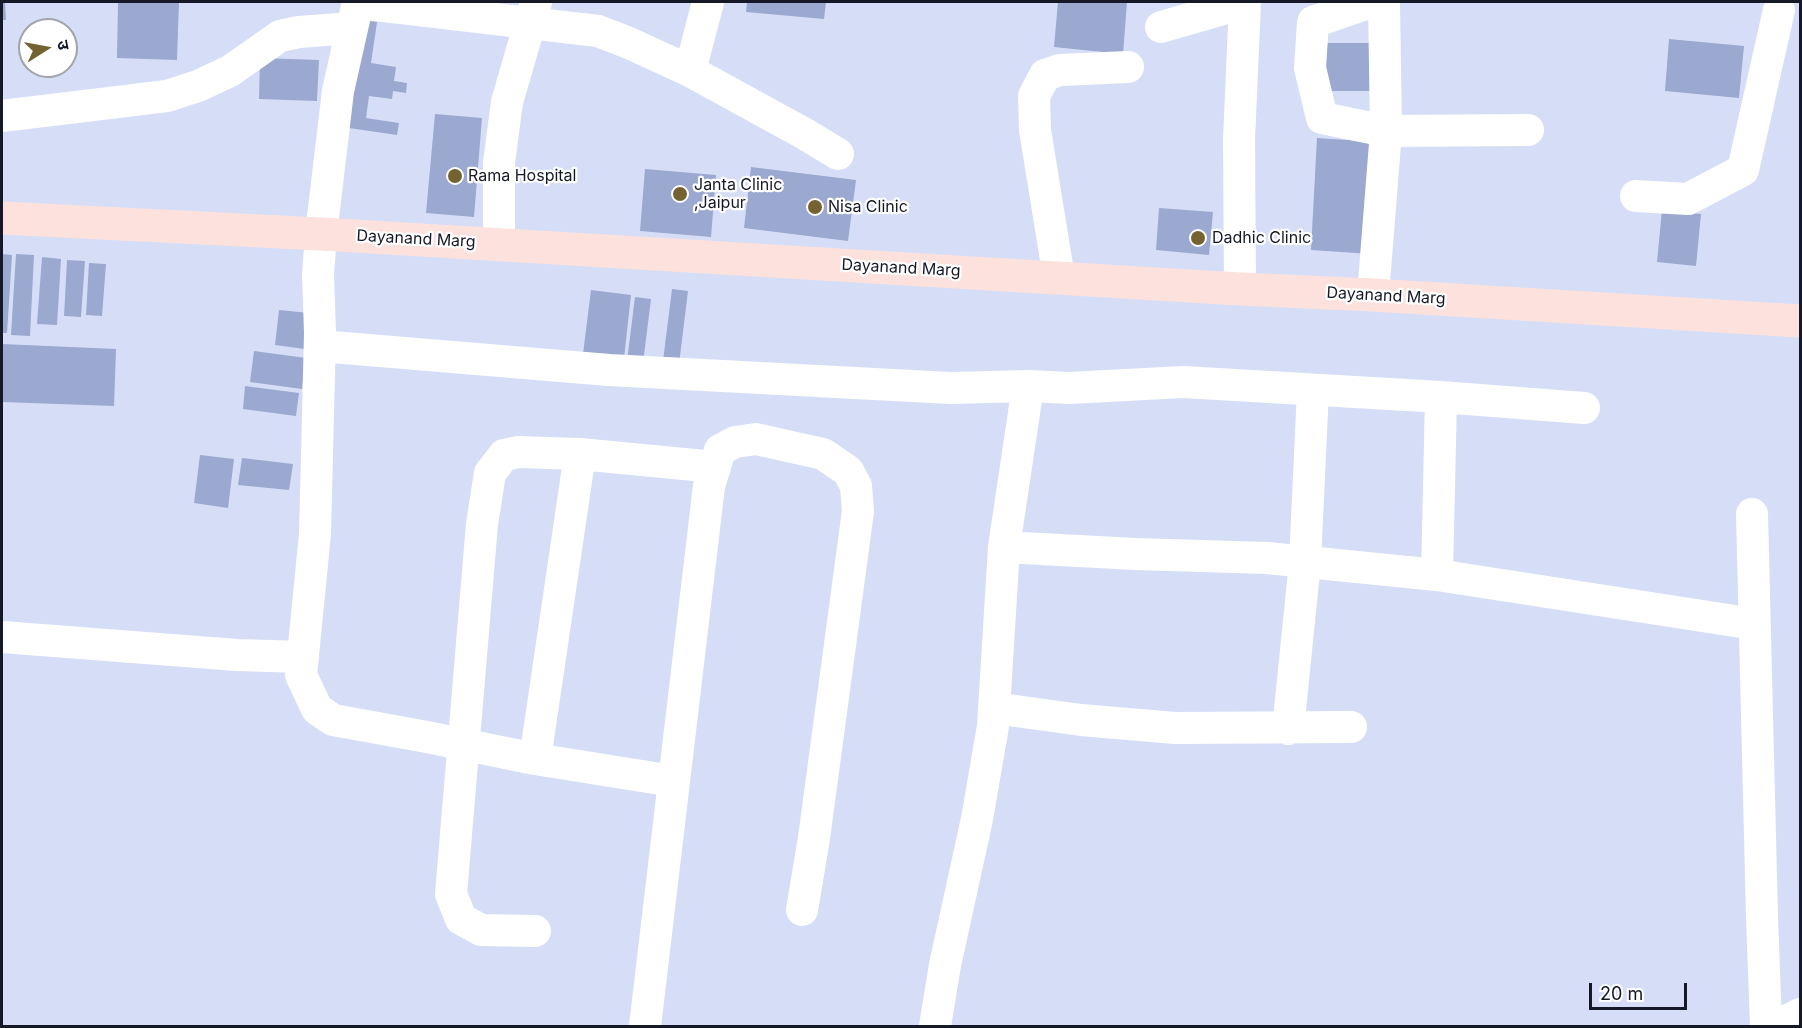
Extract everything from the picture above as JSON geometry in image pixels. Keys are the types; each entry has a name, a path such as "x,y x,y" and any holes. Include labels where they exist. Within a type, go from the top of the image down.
{"street":[{"path":"690,71 708,2"},
{"path":"1161,27 1220,10 1232,2"},
{"path":"1240,289 1239,140 1245,2"},
{"path":"1371,2 1313,22 1310,68 1322,118 1386,131 1528,130"},
{"path":"1373,295 1386,131 1384,2"},
{"path":"1636,196 1688,199 1743,170 1785,8"},
{"path":"2,116 167,96 198,86 230,71 280,36 299,32 356,11 533,12 598,31 690,71 837,154"},
{"path":"356,11 338,91 321,234 318,276 320,346 315,534 301,675 317,709 333,720 535,759 673,781"},
{"path":"499,244 500,163 507,102 533,12"},
{"path":"1059,278 1035,130 1034,96 1045,75 1060,70 1128,67"},
{"name":"Dayanand Marg","path":"2,218 499,244 1800,321"},
{"path":"320,346 609,370 950,388 1028,386 1070,388 1183,382 1584,408"},
{"path":"935,1026 945,965 977,819 993,726 1004,547 1028,386"},
{"path":"1288,729 1305,562 1313,390"},
{"path":"1437,575 1441,398"},
{"path":"645,1026 709,486 720,450 735,442 756,439 823,454 848,471 855,486 858,511 814,838 802,910"},
{"path":"535,931 482,930 461,919 451,894 482,524 490,473 504,455 519,452 580,454 715,467"},
{"path":"535,759 580,454"},
{"path":"1752,514 1761,917 1766,1026"},
{"path":"1004,547 1267,558 1437,575 1754,624"},
{"path":"2,637 237,655 303,657"},
{"path":"994,708 1081,720 1175,728 1351,727"},
{"path":"1777,1026 1800,1014"}],"building":[{"path":"2,2 5,2 6,20 2,20"},
{"path":"118,2 179,2 177,60 117,58"},
{"path":"747,2 826,2 824,19 746,12"},
{"path":"1058,2 1127,2 1123,54 1054,47"},
{"path":"357,19 377,22 371,63 396,67 394,81 407,83 406,93 393,91 392,99 369,96 366,118 399,123 397,135 342,127"},
{"path":"1669,39 1744,46 1739,98 1665,91"},
{"path":"1323,43 1380,43 1380,91 1323,91"},
{"path":"260,58 319,60 317,101 259,99"},
{"path":"435,114 482,118 474,217 426,213"},
{"path":"1317,138 1377,142 1371,254 1311,250"},
{"path":"751,167 856,180 848,241 744,228"},
{"path":"645,169 716,175 711,237 640,231"},
{"path":"1159,208 1213,212 1209,255 1156,250"},
{"path":"1662,210 1701,214 1696,266 1657,262"},
{"path":"2,254 12,255 7,333 2,333"},
{"path":"16,254 34,255 30,336 11,335"},
{"path":"42,257 61,259 57,325 37,324"},
{"path":"67,260 85,261 81,317 64,316"},
{"path":"89,263 106,264 102,316 86,315"},
{"path":"672,289 688,291 678,372 662,369"},
{"path":"591,290 631,295 623,367 582,362"},
{"path":"635,297 651,299 642,371 626,369"},
{"path":"279,310 309,313 305,349 275,345"},
{"path":"2,344 116,349 114,406 2,402"},
{"path":"254,351 306,358 302,389 250,382"},
{"path":"245,386 299,393 296,416 243,409"},
{"path":"200,455 234,459 228,508 194,503"},
{"path":"242,458 293,464 289,490 238,485"}],"place":[{"name":"Rama Hospital","path":"455,176"},
{"name":"Janta Clinic ,Jaipur","path":"680,194"},
{"name":"Nisa Clinic","path":"815,207"},
{"name":"Dadhic Clinic","path":"1198,238"}]}
